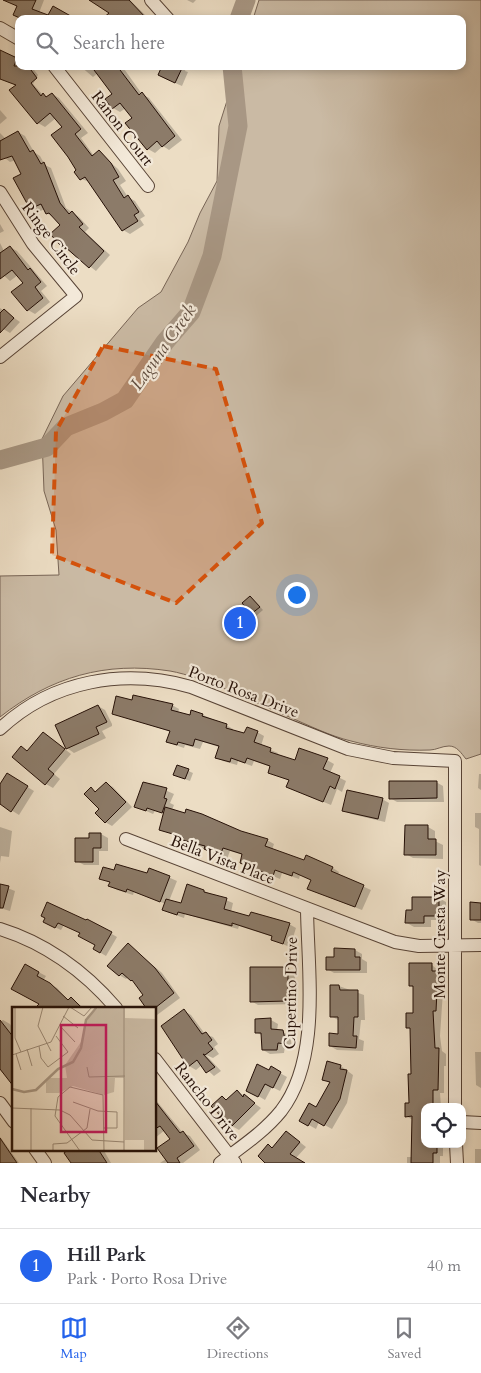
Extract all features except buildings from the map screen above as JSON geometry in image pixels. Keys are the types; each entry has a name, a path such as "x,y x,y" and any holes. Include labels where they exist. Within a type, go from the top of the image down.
{"street":[{"path":"151,0 164,15"},
{"path":"0,28 15,36"},
{"name":"Ranon Court","path":"57,70 148,186"},
{"name":"Ringe Circle","path":"0,192 33,244 76,296 0,357"},
{"name":"Porto Rosa Drive","path":"0,729 35,703 72,687 98,680 138,677 165,680 191,687 348,749 393,758 455,761"},
{"name":"Monte Cresta Way","path":"455,761 455,1103"},
{"name":"Bella Vista Place","path":"126,839 307,910 395,942 419,946 481,945"},
{"name":"Cupertino Drive","path":"228,1161 282,1110 294,1090 303,1069 308,1035 307,910"},
{"path":"0,929 33,942 67,963 88,979 115,1007"},
{"name":"Rancho Drive","path":"156,1060 228,1161"},
{"path":"1,1106 12,1120"},
{"path":"466,1122 481,1123"},
{"path":"456,1148 456,1163"},
{"path":"35,1150 45,1163"}],"highlighted area":[{"path":"103,346 216,369 262,523 176,603 52,555 56,431"}],"shaded area":[{"path":"259,0 481,0 481,754 466,759 459,750 452,746 430,750 400,749 371,746 343,739 198,679 170,671 146,668 123,668 101,671 59,682 19,703 0,717 0,576 59,575 56,530 44,491 42,439 63,396 138,308 161,292 188,242 200,213 217,181 219,126 237,70 466,70 466,15 254,15"}],"waterway":[{"name":"Laguna Creek","path":"240,15 246,0"},
{"name":"Laguna Creek","path":"0,460 47,447 66,427 103,412 125,400 165,342 191,312 212,256 238,126 232,70"}],"place":[{"name":"Hill Park","path":"240,623"}]}
